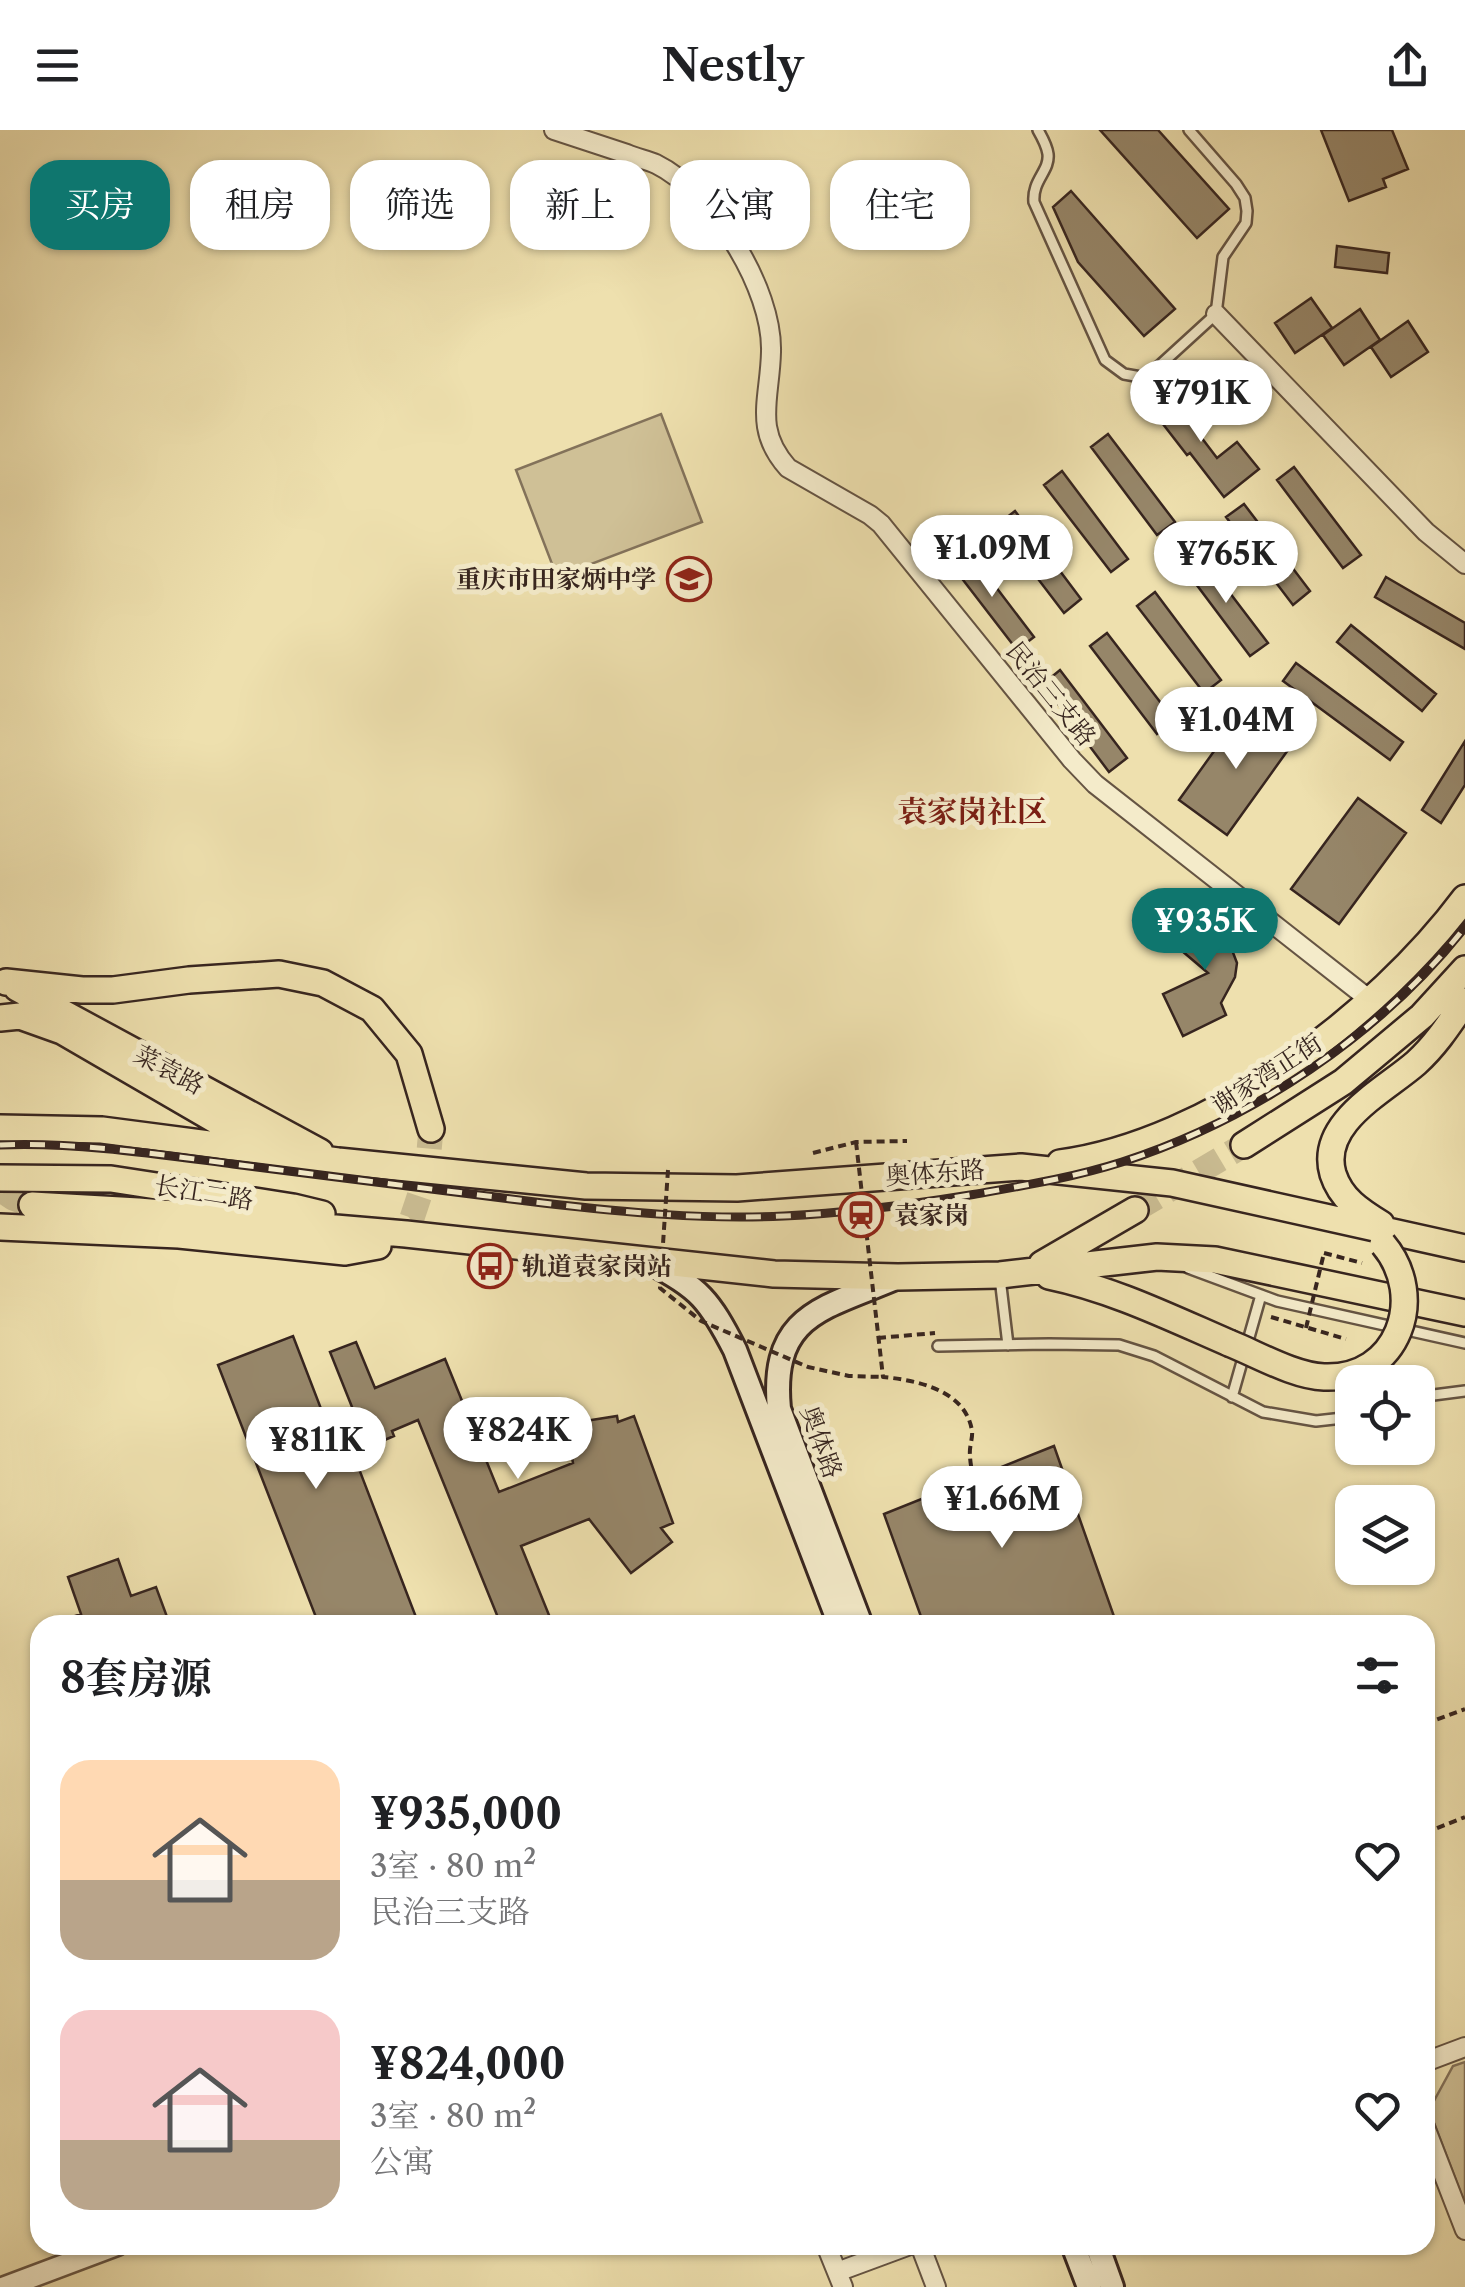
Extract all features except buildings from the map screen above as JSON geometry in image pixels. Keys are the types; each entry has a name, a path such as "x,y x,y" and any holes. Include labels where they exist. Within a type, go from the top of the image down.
{"main road":[{"name":"谢家湾正街","path":"1021,1167 1102,1155 1144,1142 1241,1096 1286,1067 1370,1000 1411,962 1465,898"},
{"name":"谢家湾正街","path":"1244,1145 1343,1082 1422,1016 1465,969"},
{"path":"3,980 82,990 279,974 323,982 372,1009 408,1054 432,1129"},
{"name":"菜袁路","path":"3,980 338,1161"},
{"path":"1029,1272 1084,1283 1122,1296 1302,1373 1323,1378 1342,1376 1369,1365 1396,1338 1406,1296 1390,1239 1346,1199 1336,1184 1330,1152 1334,1138 1353,1114 1420,1060 1465,1001"},
{"path":"0,1018 20,1016 62,1032 268,1151"},
{"name":"长江二路","path":"0,1128 102,1130 338,1161"},
{"name":"奥体东路","path":"338,1161 586,1186 718,1188 1021,1167 1172,1183 1351,1223 1390,1239"},
{"name":"长江二路","path":"0,1178 111,1179 293,1207 406,1234"},
{"path":"32,1205 406,1234 774,1274 1000,1275 1157,1257 1216,1260 1465,1313"},
{"path":"1029,1272 1135,1210"},
{"path":"0,1227 179,1235 344,1252 378,1246"},
{"path":"1390,1239 1465,1248"},
{"name":"奥体路","path":"646,1260 699,1292 716,1313 735,1350 836,1615"},
{"name":"奥体路","path":"857,1615 778,1410 776,1383 787,1341 802,1322 820,1310 898,1277"},
{"path":"1077,2255 1089,2287"},
{"path":"1101,2255 1112,2287"}],"street":[{"name":"民治三支路","path":"554,130 656,164 701,199 722,224 748,265 768,322 771,354 766,432 788,468 881,524 1095,784 1370,1000"},
{"path":"1216,314 1426,532 1465,564"},
{"path":"1435,2058 1465,2047"},
{"path":"1435,2153 1465,2230"},
{"path":"5,2287 47,2280 97,2255"},
{"path":"830,2255 840,2279 889,2255"},
{"path":"924,2255 936,2287"}],"lane":[{"path":"1038,130 1049,156 1035,186 1034,202 1105,360 1124,374 1141,377 1158,367 1216,314 1223,257 1246,223 1245,198 1189,130"},
{"path":"1157,1257 1278,1301 1465,1343"},
{"path":"1000,1275 1008,1345"},
{"path":"1232,1396 1261,1295"},
{"path":"938,1346 1119,1346 1154,1356 1263,1412 1316,1421 1335,1419"},
{"path":"1435,1395 1465,1391"}],"path":[{"path":"814,1153 856,1142 907,1141"},
{"path":"856,1142 883,1378"},
{"path":"668,1170 660,1288 701,1321 808,1366 849,1376 907,1380 938,1390 959,1403 972,1429 970,1454 974,1478"},
{"path":"1306,1328 1324,1253 1362,1263"},
{"path":"1270,1317 1346,1339"},
{"path":"878,1338 944,1332"},
{"path":"1435,1720 1465,1709"},
{"path":"1435,1829 1465,1818"}],"shaded area":[{"path":"661,414 702,522 557,577 516,470"},
{"path":"1465,2062 1465,2204 1435,2126 1435,2099 1453,2066"}],"tunnel":[{"path":"382,1243 412,1218 427,1173 431,1129"},
{"path":"1135,1210 1244,1145"},
{"path":"0,1189 32,1205"}],"railway":[{"path":"0,1145 117,1150 543,1203 663,1214 784,1216 947,1199 1103,1168 1218,1123 1265,1098 1353,1038 1394,1003 1465,927"}],"place":[{"name":"重庆市田家炳中学","path":"689,579"},
{"name":"袁家岗","path":"861,1215"},
{"name":"轨道袁家岗站","path":"490,1266"}],"district":[{"name":"袁家岗社区","path":"972,811"}]}
